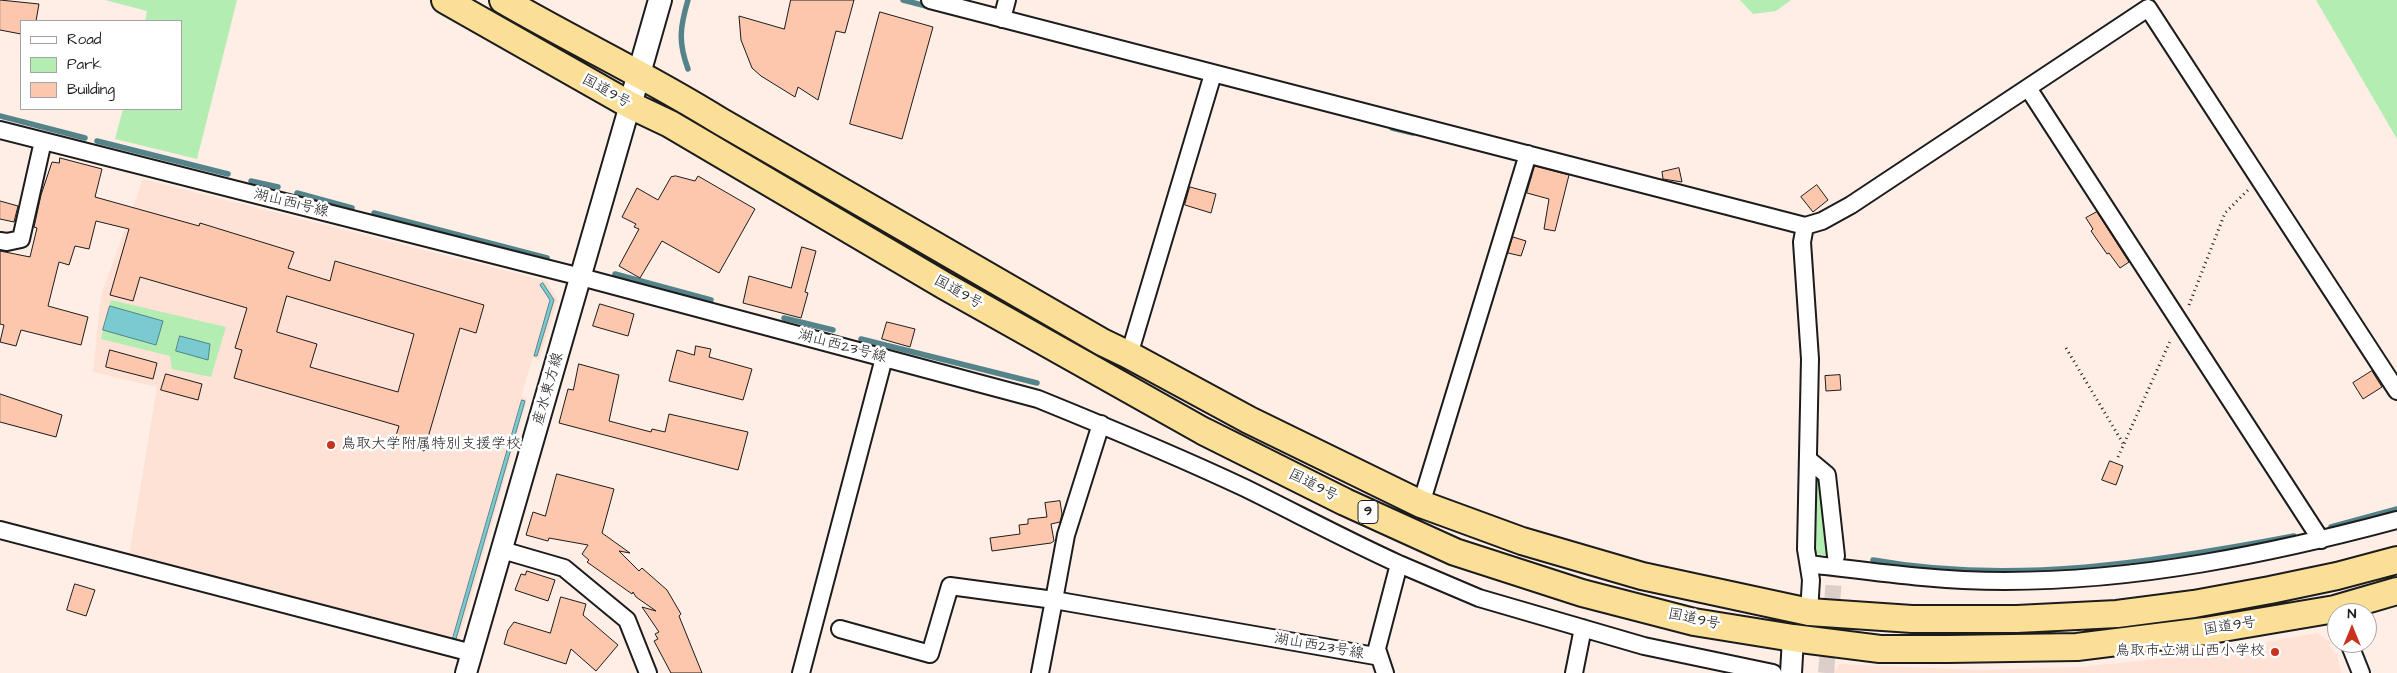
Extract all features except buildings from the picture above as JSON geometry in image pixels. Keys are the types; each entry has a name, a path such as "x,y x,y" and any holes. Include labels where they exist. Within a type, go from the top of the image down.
{"highway":[{"name":"国道9号","path":"445,0 630,105 670,124 945,286 1203,431 1345,502 1455,552 1582,593 1694,622 1794,638 1880,648 2077,647 2327,613"},
{"name":"国道9号","path":"503,0 638,75 674,92 720,121 1102,342 1249,420 1421,504 1522,541 1642,576 1809,612 1922,619 2017,619 2117,614 2194,604 2270,590 2337,576 2397,560"},
{"name":"国道9号","path":"2362,603 2397,591"}],"main road":[{"path":"630,105 660,0"}],"street":[{"path":"930,0 1805,226 1822,221 1852,205 2148,8 2397,391"},
{"path":"1002,19 1007,0"},
{"path":"1129,355 1214,74"},
{"path":"2028,88 2321,540"},
{"name":"産水東方線","path":"466,673 630,105"},
{"name":"湖山西1号線","path":"0,130 581,277"},
{"path":"0,241 7,242 20,239 43,141"},
{"path":"1421,504 1528,154"},
{"path":"1805,226 1802,242 1810,360 1806,550 1811,580 1809,612"},
{"name":"湖山西23号線","path":"581,277 1038,398 1245,488 1348,541 1399,564 1376,656 1054,600"},
{"path":"800,673 884,358"},
{"path":"1040,673 1066,535 1101,424"},
{"path":"1809,460 1828,475 1836,556"},
{"path":"1808,564 1933,578 2014,581 2172,568 2321,540 2397,520"},
{"path":"0,530 472,653"},
{"path":"502,550 564,568 613,608 627,620 648,673"},
{"path":"1399,564 1479,598 1644,646 1773,673"},
{"path":"840,629 930,654 950,586 1054,600"},
{"path":"1574,673 1583,628"},
{"path":"1791,673 1794,638"},
{"path":"1377,649 1385,673"},
{"path":"2353,653 2361,673"}],"path":[{"path":"2118,457 2179,322 2195,295 2225,212 2259,179"},
{"path":"2066,348 2124,445"}],"shaded area":[{"name":"鳥取大学附属特別支援学校","path":"143,179 547,281 558,300 539,360 533,358 521,396 527,399 459,642 129,556 157,387 93,372 101,295"},
{"name":"鳥取市立湖山西小学校","path":"2317,633 2327,640 2327,653 2335,653 2337,655 2341,673 1830,673 1830,669 1837,669 1839,664 1979,670 2080,667 2197,655"}],"green space":[{"path":"105,0 237,0 197,159 115,139 123,110 182,110 182,20 145,20 147,11"},
{"path":"1740,0 1791,0 1776,11 1753,14"},
{"path":"2316,0 2397,0 2397,139"},
{"path":"111,300 226,327 211,377 172,369 170,356 101,339"},
{"path":"1813,473 1822,476 1830,556 1815,554 1810,542"}],"water":[{"path":"543,283 554,300 537,356 534,356 550,300 540,285"},
{"path":"110,306 163,321 156,345 103,330"},
{"path":"180,336 210,344 208,360 176,351"},
{"path":"522,400 525,401 456,639 453,638"}],"waterway":[{"path":"688,0 681,34 681,42 688,69"},
{"path":"903,0 930,7"},
{"path":"0,116 85,138"},
{"path":"1392,128 1413,133"},
{"path":"97,141 228,174"},
{"path":"251,181 278,187"},
{"path":"297,193 352,208"},
{"path":"374,213 547,258"},
{"path":"615,274 711,300"},
{"path":"784,318 833,330"},
{"path":"861,339 1037,383"},
{"path":"2331,527 2397,509"},
{"path":"1873,560 1926,567 1979,570 2085,567 2138,562 2294,536"}],"tunnel":[{"path":"1826,673 1836,556"}],"place":[{"name":"鳥取大学附属特別支援学校","path":"331,445"},
{"name":"鳥取市立湖山西小学校","path":"2275,652"}]}
